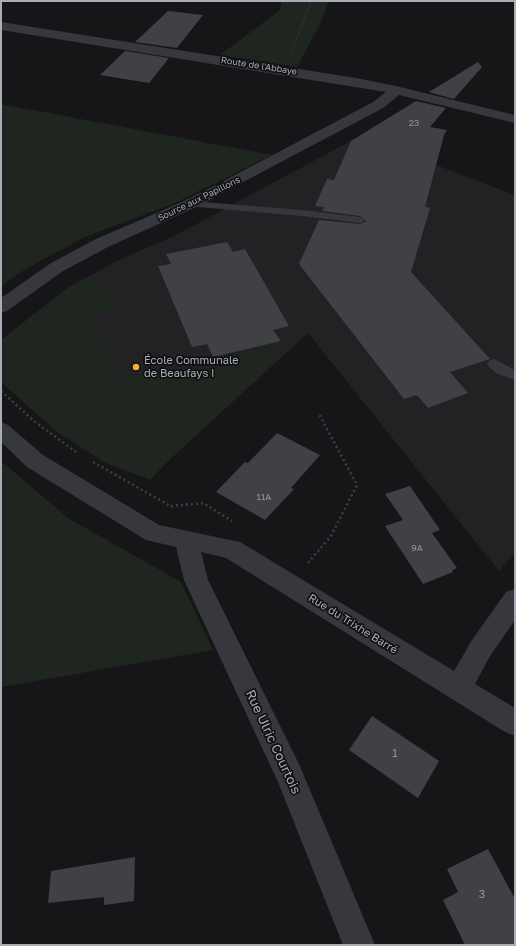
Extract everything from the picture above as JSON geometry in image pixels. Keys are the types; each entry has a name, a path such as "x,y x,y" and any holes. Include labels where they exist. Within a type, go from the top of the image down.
{"street":[{"name":"Route de l'Abbaye","path":"1,26 284,70 396,90 515,119"},
{"name":"Source aux Papillons","path":"1,307 57,267 102,244 190,204 342,125 378,105 396,90"},
{"path":"1,430 35,461 113,509 154,533 186,540"},
{"name":"Rue du Trixhe Barré","path":"186,540 232,549 515,723"},
{"name":"Rue Ulric Courtois","path":"186,540 196,580 289,774 359,945"},
{"path":"458,688 481,648 515,600"}],"lane":[{"path":"190,204 302,213 360,220"},
{"path":"494,364 504,371 515,375"}],"path":[{"path":"284,70 310,1"},
{"path":"1,392 34,421 81,456"},
{"path":"289,584 331,536 357,485 319,414"},
{"path":"88,459 171,506 186,540"}],"shaded area":[{"path":"282,1 329,1 319,26 297,67 220,55 280,10"},
{"path":"1,104 272,155 175,203 85,237 27,268 1,286"},
{"name":"École Communale de Beaufays I","path":"360,136 515,195 515,552 499,571 308,333 167,462 150,480 104,462 56,431 1,382 1,340 69,287 115,262 178,234"},
{"path":"90,276 116,293 122,309 90,315 117,380 200,365 280,345 287,351 167,462 150,480 104,462 56,431 1,382 1,340 69,287"},
{"path":"1,461 68,518 181,582 213,650 1,687"}],"building":[{"path":"168,11 203,15 177,48 135,42"},
{"path":"125,51 169,58 149,83 100,75"},
{"path":"478,62 482,67 454,99 429,92"},
{"path":"416,101 446,108 430,127 447,130 444,135 425,207 430,208 411,272 490,359 450,372 468,393 428,408 417,395 404,399 299,264 319,220 360,224 367,221 360,216 322,211 324,207 315,206 327,179 334,180 351,141"},
{"path":"227,242 233,252 245,249 289,326 273,330 281,341 213,357 207,344 192,347 158,266 171,264 166,254"},
{"path":"277,433 320,455 291,488 294,489 265,520 216,492 245,462 248,463"},
{"path":"410,486 440,530 432,533 457,568 452,570 453,572 423,584 385,526 403,520 385,494"},
{"path":"372,716 439,761 418,798 349,750"},
{"path":"488,849 515,899 515,945 465,945 443,900 458,892 447,869"},
{"path":"135,857 134,901 104,905 104,897 48,903 51,871"}],"place":[{"name":"École Communale de Beaufays I","path":"136,367"}]}
